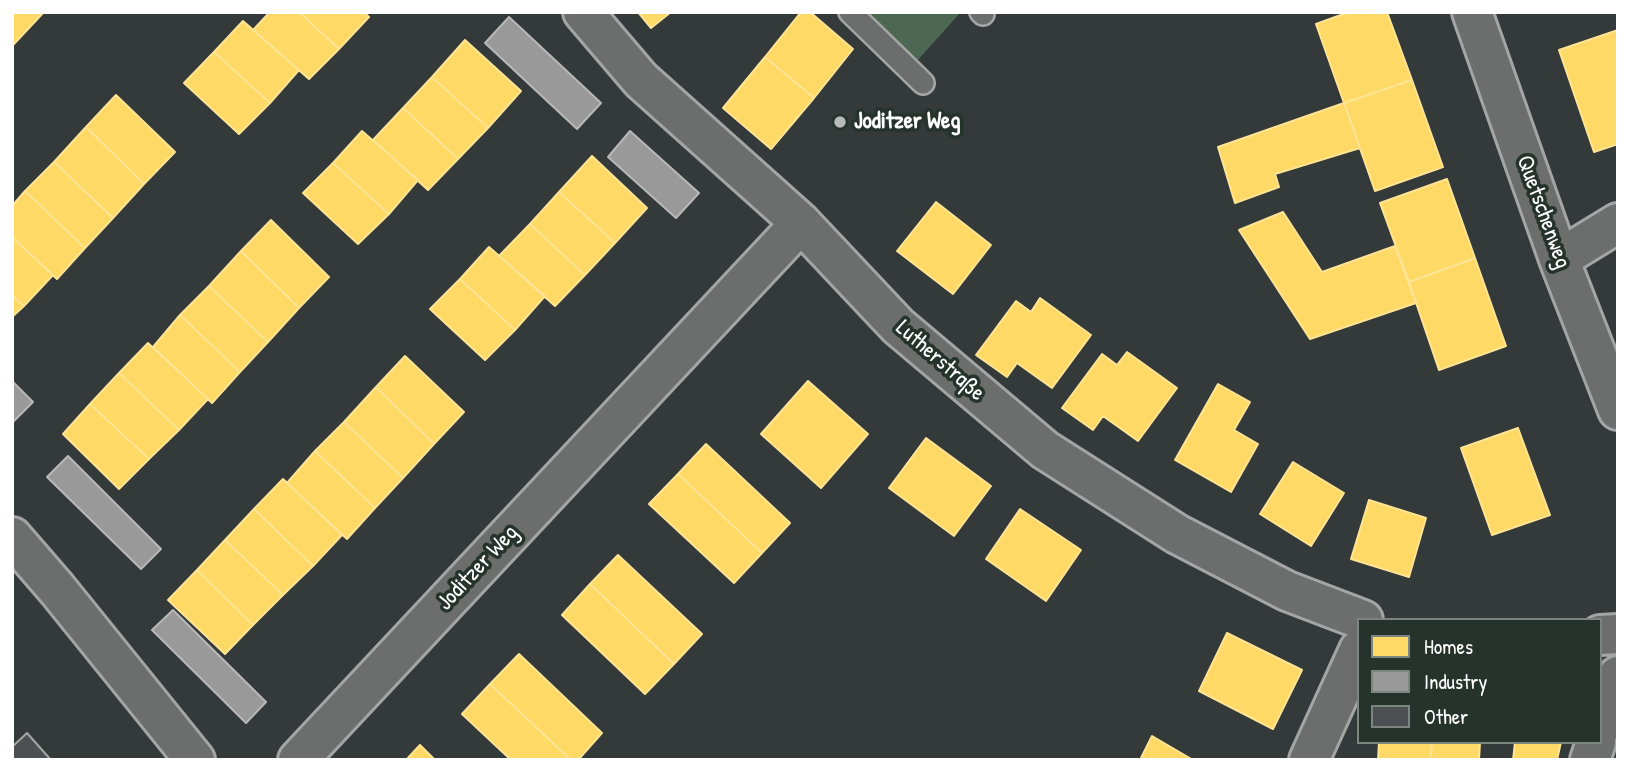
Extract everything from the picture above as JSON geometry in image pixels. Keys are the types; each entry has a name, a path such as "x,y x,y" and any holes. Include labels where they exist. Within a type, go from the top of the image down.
{"street":[{"name":"Lutherstraße","path":"583,12 641,80 802,223 898,326 1045,450 1177,534 1287,591 1358,618"},
{"name":"Quetschenweg","path":"1472,12 1559,259 1618,410"},
{"name":"Joditzer Weg","path":"298,760 802,223"},
{"path":"1559,259 1618,223"},
{"path":"12,537 195,760"},
{"path":"1309,760 1357,654"},
{"path":"1602,722 1618,676"}],"lane":[{"path":"850,12 923,83"}],"green space":[{"path":"865,12 960,12 960,13 917,61"}],"building: Homes":[{"path":"12,12 44,12 14,44 12,42"},
{"path":"270,12 299,12 339,49 309,79 253,30"},
{"path":"299,12 364,12 369,17 339,49"},
{"path":"638,12 671,12 651,28"},
{"path":"801,12 810,12 853,49 814,98 765,57"},
{"path":"1349,12 1387,12 1412,80 1344,103 1316,24"},
{"path":"243,21 299,70 270,103 214,52"},
{"path":"1618,30 1618,144 1594,152 1559,50"},
{"path":"465,40 521,91 488,128 432,77"},
{"path":"214,52 270,103 239,134 184,83"},
{"path":"765,57 814,98 771,149 723,108"},
{"path":"432,77 488,128 458,159 403,108"},
{"path":"1412,80 1443,167 1375,191 1344,103"},
{"path":"116,95 175,152 144,184 86,127"},
{"path":"1344,103 1360,148 1275,174 1279,187 1235,203 1218,147"},
{"path":"403,108 458,159 428,190 373,140"},
{"path":"86,127 144,184 113,218 54,162"},
{"path":"362,131 418,180 389,214 333,163"},
{"path":"592,156 647,208 615,243 559,192"},
{"path":"54,162 113,218 85,248 25,191"},
{"path":"333,163 389,214 358,244 303,193"},
{"path":"1447,179 1475,258 1409,282 1380,203"},
{"path":"25,191 85,248 57,279 12,237 12,206"},
{"path":"559,192 615,243 585,275 530,224"},
{"path":"936,202 991,245 953,294 897,251"},
{"path":"1283,212 1322,272 1395,246 1416,303 1310,339 1239,230"},
{"path":"271,220 329,277 299,308 241,251"},
{"path":"530,224 585,275 555,306 499,256"},
{"path":"12,237 53,275 24,306 12,295"},
{"path":"489,247 545,296 515,330 460,279"},
{"path":"241,251 299,308 268,342 209,286"},
{"path":"1475,258 1506,346 1439,370 1409,282"},
{"path":"460,279 515,330 485,360 430,309"},
{"path":"209,286 268,342 240,372 180,315"},
{"path":"12,295 24,306 12,317"},
{"path":"1040,298 1091,335 1052,388 1017,363 1007,377 976,355 1016,301 1031,312"},
{"path":"180,315 240,372 212,403 153,347"},
{"path":"148,343 208,399 179,430 119,373"},
{"path":"1127,352 1177,388 1138,441 1103,416 1093,430 1062,408 1102,354 1117,365"},
{"path":"405,356 464,412 434,444 376,387"},
{"path":"119,373 179,430 149,459 90,404"},
{"path":"808,381 868,434 821,488 761,434"},
{"path":"1218,384 1250,402 1234,430 1258,444 1231,492 1175,460"},
{"path":"376,387 434,444 403,478 344,422"},
{"path":"90,404 149,459 119,489 63,434"},
{"path":"344,422 403,478 375,508 315,451"},
{"path":"1518,428 1550,515 1492,535 1461,448"},
{"path":"926,438 991,486 954,536 889,488"},
{"path":"706,444 790,523 762,553 678,474"},
{"path":"315,451 375,508 347,539 287,483"},
{"path":"1293,462 1344,493 1311,546 1260,514"},
{"path":"678,474 762,553 734,583 649,504"},
{"path":"283,479 342,535 313,566 254,509"},
{"path":"1369,500 1426,518 1409,577 1351,559"},
{"path":"254,509 313,566 283,595 225,540"},
{"path":"1020,509 1081,550 1046,601 986,559"},
{"path":"225,540 283,595 253,625 197,570"},
{"path":"618,555 702,634 674,664 590,584"},
{"path":"197,570 253,625 225,654 168,600"},
{"path":"590,584 674,664 645,694 562,615"},
{"path":"1227,633 1302,670 1273,729 1199,691"},
{"path":"519,654 602,733 578,760 571,760 490,684"},
{"path":"490,684 571,760 511,760 462,714"},
{"path":"1152,736 1193,760 1140,760"},
{"path":"1379,744 1432,744 1430,760 1378,760"},
{"path":"1432,744 1480,744 1479,760 1430,760"},
{"path":"1515,744 1561,744 1557,760 1513,760"},
{"path":"420,745 435,760 406,760"}],"building: Industry":[{"path":"509,17 601,103 577,129 485,43"},
{"path":"630,131 699,193 676,218 608,157"},
{"path":"12,381 33,402 13,422 12,422"},
{"path":"68,456 161,549 141,569 47,477"},
{"path":"173,610 266,702 246,723 152,630"}],"building: Other":[{"path":"27,733 51,760 12,760 12,747"}],"place":[{"name":"Joditzer Weg","path":"840,122"}]}
